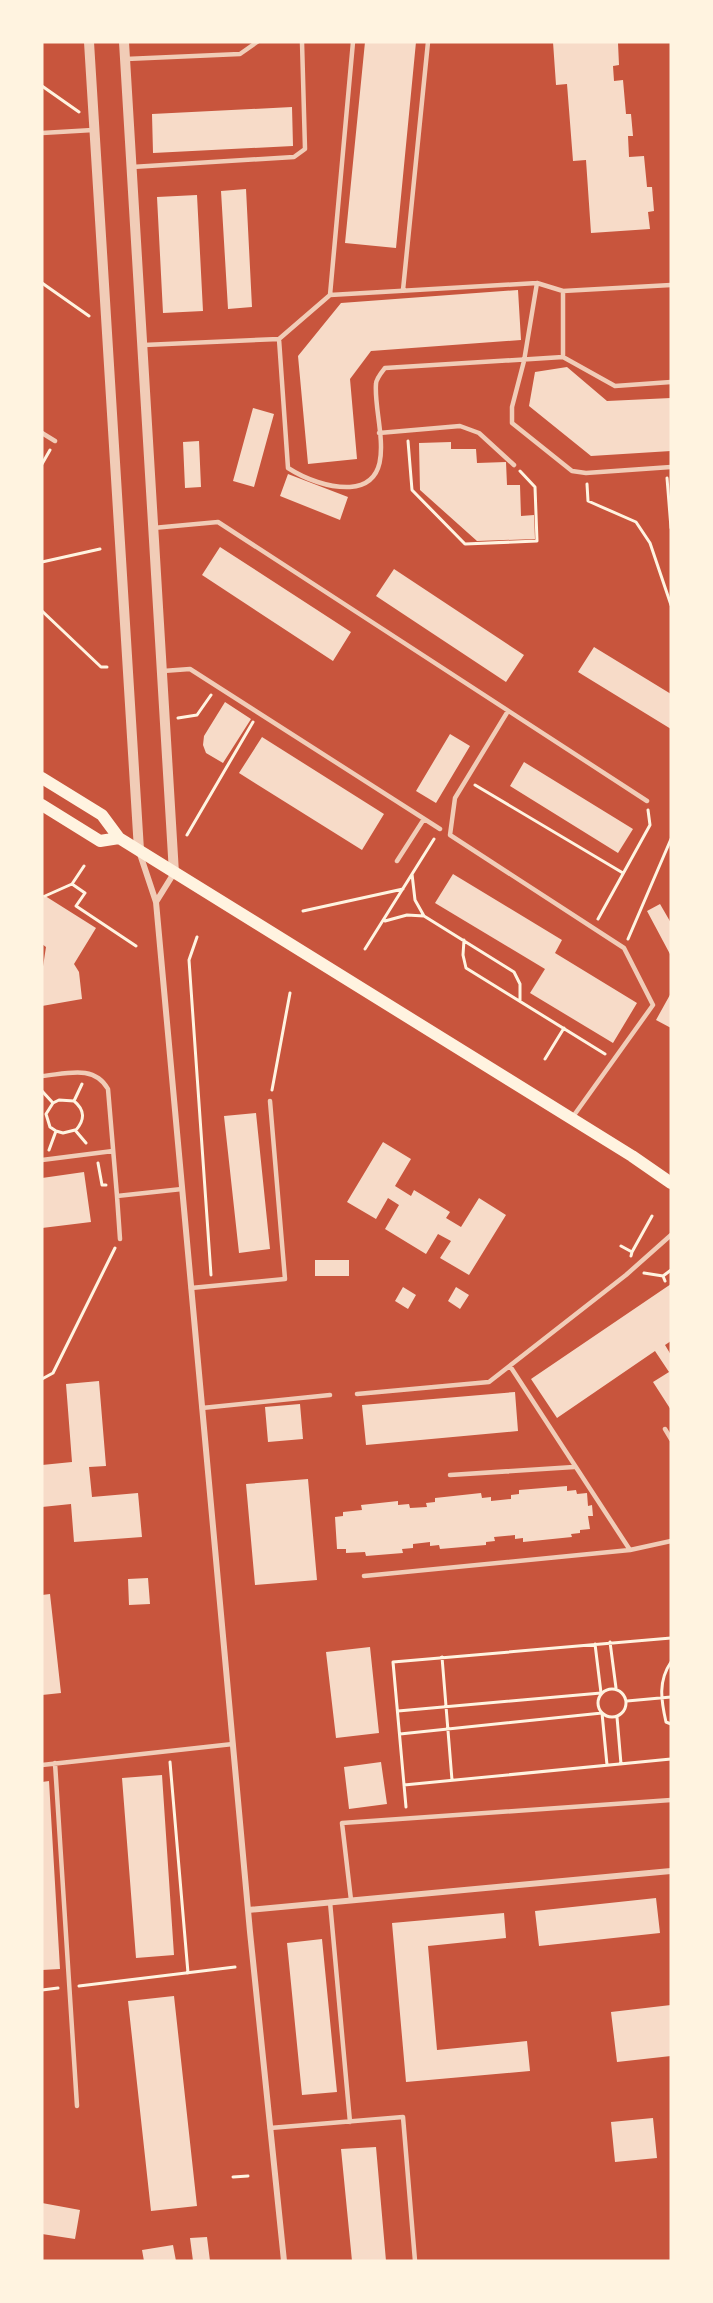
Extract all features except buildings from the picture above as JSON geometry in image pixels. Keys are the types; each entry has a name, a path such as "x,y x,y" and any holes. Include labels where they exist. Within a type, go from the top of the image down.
{"main road":[{"path":"42,778 102,815 119,837 174,873 572,1119 671,1183"},
{"path":"42,805 100,841 119,837"}],"street":[{"path":"89,42 139,850 156,902 248,1910 284,2261"},
{"path":"124,42 174,873 156,902"},
{"path":"248,1910 671,1871"}],"lane":[{"path":"125,59 240,54 257,42"},
{"path":"131,167 294,157 305,149 303,42"},
{"path":"330,295 353,42"},
{"path":"404,290 428,42"},
{"path":"42,133 94,130"},
{"path":"537,283 524,361 512,407 512,423 572,471 586,473 668,467"},
{"path":"142,345 279,339 330,295 537,283 563,291 671,285"},
{"path":"563,291 563,357"},
{"path":"279,339 288,468 299,475 337,488 359,486 373,480 381,464 376,382 385,368 563,357 615,386 671,382"},
{"path":"379,433 460,426 479,433 514,465"},
{"path":"42,433 55,441"},
{"path":"153,528 218,522 647,801"},
{"path":"162,671 190,669 440,829"},
{"path":"508,711 454,798 450,835 624,948 652,1005 572,1119"},
{"path":"397,861 424,819"},
{"path":"42,1076 88,1072 104,1082 108,1089 120,1239"},
{"path":"191,1288 285,1279 270,1101"},
{"path":"44,1160 113,1151"},
{"path":"117,1196 182,1189"},
{"path":"357,1395 489,1382 671,1235"},
{"path":"510,1366 630,1550"},
{"path":"202,1408 330,1395"},
{"path":"665,1429 671,1438"},
{"path":"450,1475 574,1467"},
{"path":"364,1576 630,1550 671,1540"},
{"path":"42,1765 233,1743"},
{"path":"55,1763 77,2106"},
{"path":"351,1900 342,1823 671,1800"},
{"path":"330,1902 350,2122"},
{"path":"270,2128 404,2117 415,2261"}],"path":[{"path":"42,87 79,112"},
{"path":"42,282 89,316"},
{"path":"407,430 412,490 465,544 537,542 535,487 514,465"},
{"path":"42,464 55,441"},
{"path":"668,467 671,528"},
{"path":"586,473 588,501 636,522 651,543 671,605"},
{"path":"42,562 100,549"},
{"path":"42,611 101,667 107,667"},
{"path":"178,718 197,715 217,686"},
{"path":"184,839 259,713"},
{"path":"466,780 623,873"},
{"path":"593,928 650,825 647,801"},
{"path":"365,949 440,829"},
{"path":"624,948 671,838"},
{"path":"45,896 72,884 84,866"},
{"path":"412,874 415,900 424,916"},
{"path":"72,884 85,893 76,906 136,946"},
{"path":"303,911 403,889"},
{"path":"383,921 407,915 424,916 514,972 520,984 520,1001"},
{"path":"197,937 189,960 212,1286"},
{"path":"464,940 463,955 466,968 614,1059"},
{"path":"270,1101 290,993"},
{"path":"545,1059 564,1028"},
{"path":"74,1101 88,1072"},
{"path":"42,1091 53,1103"},
{"path":"59,1100 74,1101 82,1111 83,1118 75,1130 63,1133 56,1131 47,1122 46,1114 53,1103 59,1100"},
{"path":"75,1130 95,1154 102,1185 116,1184"},
{"path":"44,1160 56,1131"},
{"path":"632,1252 652,1216"},
{"path":"42,1379 53,1373 120,1239"},
{"path":"663,1276 671,1270"},
{"path":"407,1818 393,1662 671,1638"},
{"path":"610,1642 616,1689"},
{"path":"595,1643 601,1693 598,1704 602,1713 607,1765"},
{"path":"442,1658 452,1780"},
{"path":"671,1662 664,1673 661,1698 666,1722 671,1724"},
{"path":"398,1711 601,1693 616,1689 623,1693 627,1701 625,1710 617,1717 609,1717 602,1713 400,1734"},
{"path":"627,1701 671,1697"},
{"path":"617,1717 621,1764"},
{"path":"168,1751 188,1973"},
{"path":"405,1785 671,1759"},
{"path":"42,1990 236,1967"},
{"path":"233,2177 248,2176"}]}
